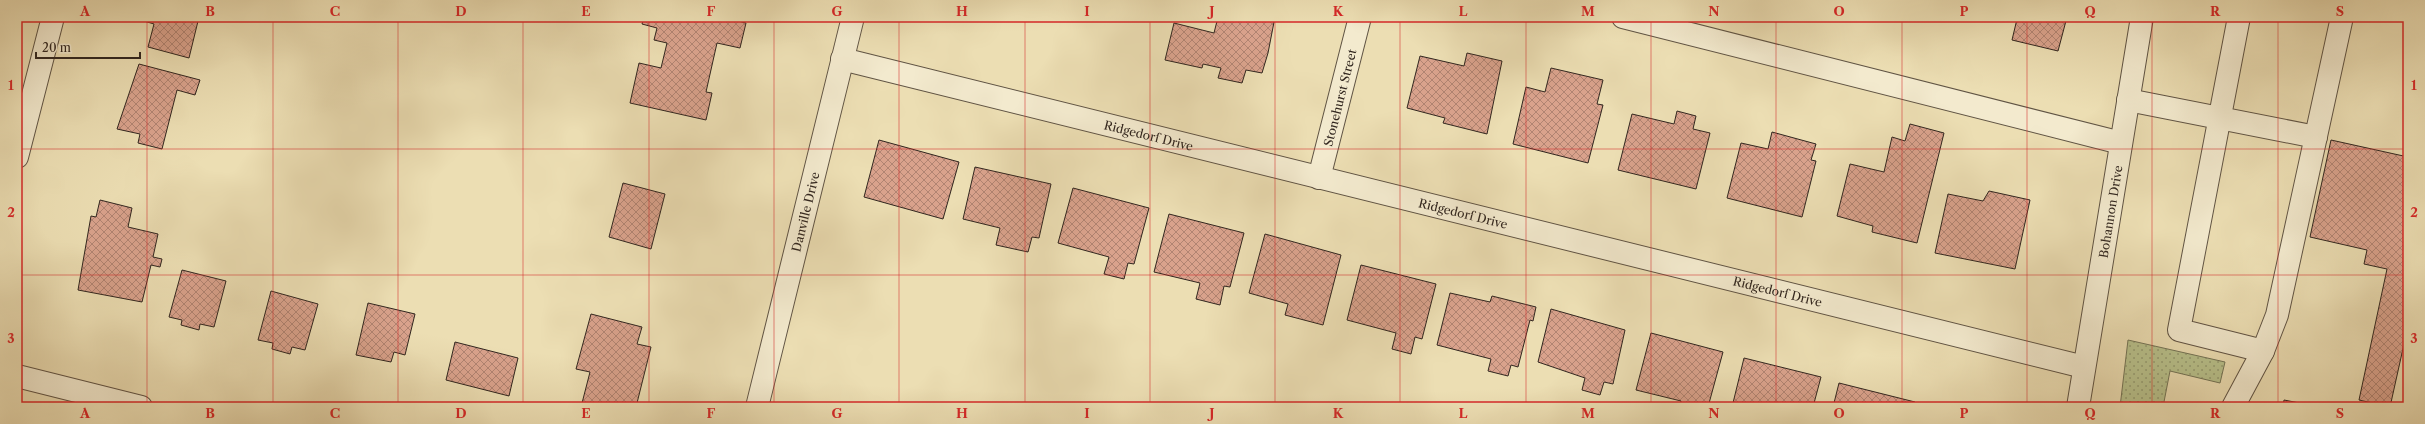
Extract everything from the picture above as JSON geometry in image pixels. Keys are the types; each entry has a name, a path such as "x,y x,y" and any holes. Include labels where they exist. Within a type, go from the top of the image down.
{"street":[{"path":"17,157 53,17"},
{"name":"Danville Drive","path":"757,407 853,17"},
{"name":"Stonehurst Street","path":"1319,178 1360,17"},
{"path":"1623,17 2121,142"},
{"name":"Bohannon Drive","path":"2078,407 2142,17"},
{"path":"2238,17 2178,330 2263,351"},
{"path":"2233,407 2263,351 2277,315 2341,17"},
{"name":"Ridgedorf Drive","path":"842,59 2084,367"},
{"path":"2128,100 2316,137"},
{"path":"17,376 141,407"}],"green space":[{"path":"2128,340 2225,362 2220,383 2170,371 2163,407 2120,407"}],"building":[{"path":"145,17 199,17 189,58 148,47 154,24 144,21"},
{"path":"644,17 722,17 746,23 740,48 717,43 706,92 712,93 706,120 630,103 639,63 661,68 667,43 654,40 657,28 642,24"},
{"path":"1218,17 1275,17 1268,53 1262,73 1246,70 1242,83 1218,78 1221,68 1203,64 1202,68 1165,60 1174,23 1214,33"},
{"path":"2010,17 2067,17 2058,51 2012,40 2017,19"},
{"path":"1467,53 1502,61 1487,134 1443,123 1445,118 1407,108 1420,56 1464,66"},
{"path":"139,64 200,80 195,95 177,90 162,149 138,143 140,134 117,129"},
{"path":"1551,68 1603,80 1597,104 1603,105 1588,163 1513,144 1526,87 1545,92"},
{"path":"1677,111 1696,116 1693,129 1710,133 1696,189 1618,170 1632,114 1674,124"},
{"path":"1910,124 1944,133 1917,243 1872,232 1873,226 1837,216 1850,164 1884,172 1892,137 1905,141"},
{"path":"1772,132 1816,144 1811,160 1816,161 1802,217 1727,198 1741,143 1768,149"},
{"path":"879,140 959,162 943,219 864,197"},
{"path":"2331,140 2408,157 2408,335 2406,335 2390,407 2359,400 2387,269 2364,264 2367,250 2310,237"},
{"path":"975,167 1051,184 1039,238 1032,237 1028,252 996,245 1000,228 963,219"},
{"path":"623,183 665,194 651,249 609,237"},
{"path":"1073,188 1149,208 1134,264 1128,263 1124,279 1104,274 1109,257 1058,243"},
{"path":"1989,191 2030,200 2015,269 1935,253 1948,194 1983,201"},
{"path":"100,200 132,208 128,227 158,234 153,257 162,259 160,267 151,265 142,302 78,290 91,216 96,217"},
{"path":"1169,214 1244,233 1230,287 1224,286 1220,305 1196,299 1200,283 1154,272"},
{"path":"1265,234 1341,255 1323,325 1285,315 1288,304 1249,293"},
{"path":"1361,265 1436,284 1422,339 1415,337 1411,354 1392,349 1396,333 1347,320"},
{"path":"182,270 226,281 214,327 200,324 199,330 181,325 182,320 169,317"},
{"path":"271,291 318,304 305,350 292,347 290,354 272,349 273,343 258,340"},
{"path":"1450,293 1490,302 1492,296 1536,307 1533,321 1530,320 1518,367 1511,365 1508,376 1488,371 1491,359 1437,345"},
{"path":"368,303 415,314 405,355 394,352 391,362 356,355"},
{"path":"1551,309 1625,330 1613,384 1604,382 1600,395 1582,390 1585,378 1538,362"},
{"path":"591,314 642,327 637,344 651,347 636,407 581,407 590,372 576,369"},
{"path":"1651,333 1723,352 1708,407 1679,407 1681,401 1636,390"},
{"path":"455,342 518,358 509,396 446,380"},
{"path":"1744,358 1821,377 1813,407 1732,407"},
{"path":"1839,383 1915,402 1914,407 1833,407"},
{"path":"2284,400 2320,407 2283,407"}]}
